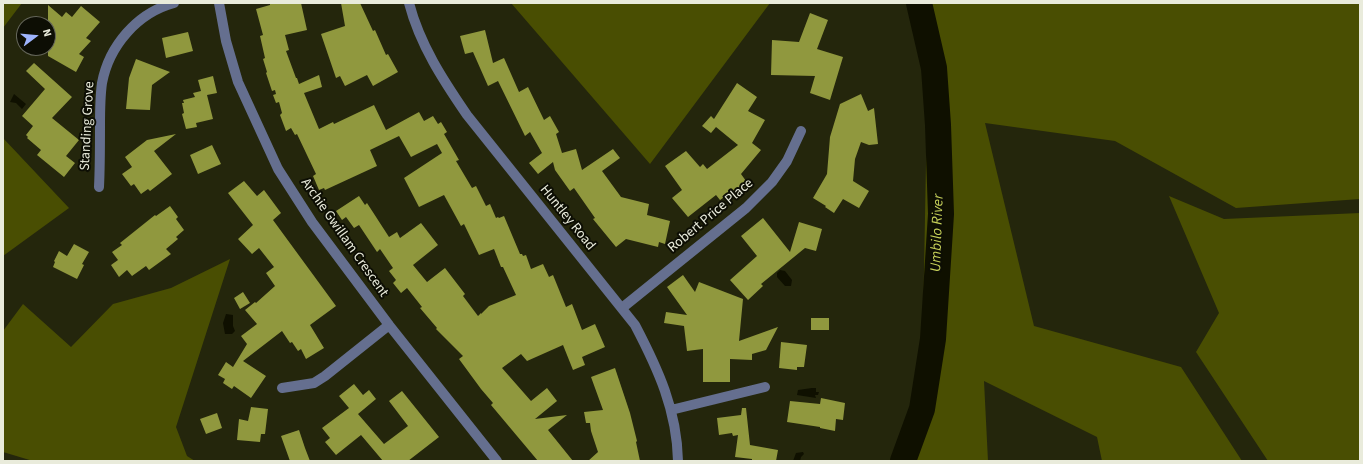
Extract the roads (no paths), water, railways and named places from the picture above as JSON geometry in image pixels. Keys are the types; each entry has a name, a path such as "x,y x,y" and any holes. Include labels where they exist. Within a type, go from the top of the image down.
{"street":[{"name":"Standing Grove","path":"99,187 102,83 108,63 115,49 126,33 141,18 155,10 174,3"},
{"name":"Archie Gwillam Crescent","path":"219,3 226,41 238,82 278,169 312,222 389,325 497,461"},
{"name":"Huntley Road","path":"409,3 419,34 428,54 442,79 467,115 634,325 655,364 667,395 678,447 678,461"},
{"name":"Robert Price Place","path":"622,308 746,208 772,182 787,161 801,131"},
{"path":"282,388 314,383 389,325"},
{"path":"671,410 765,387"}],"waterway":[{"name":"Umbilo River","path":"903,461 922,409 933,339 941,214 938,125 934,68 919,3"}]}
